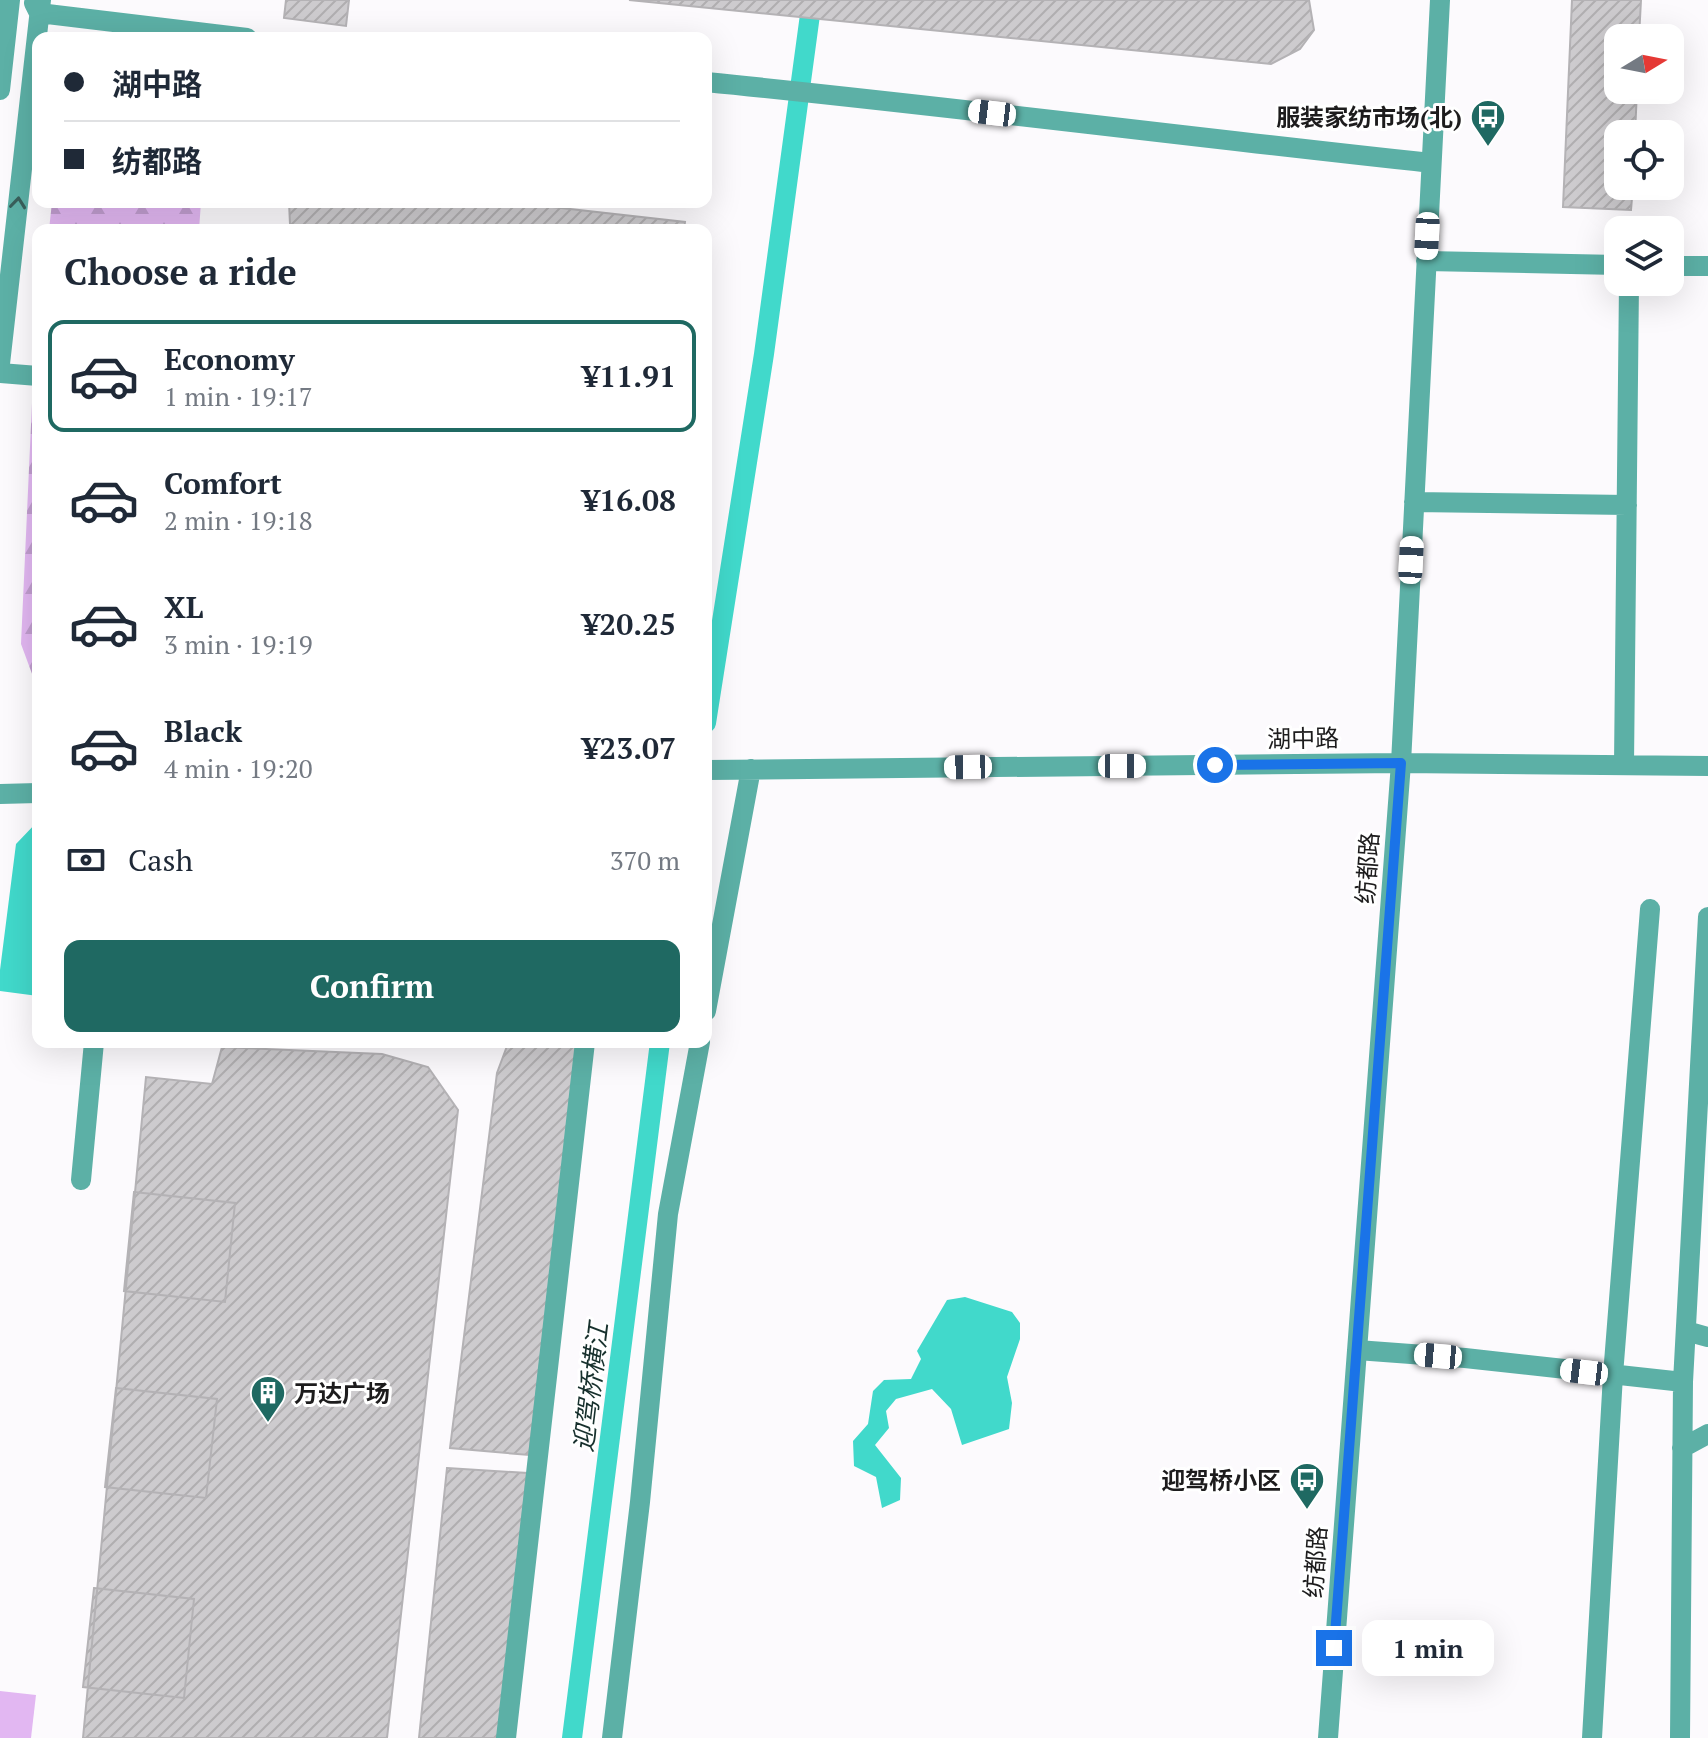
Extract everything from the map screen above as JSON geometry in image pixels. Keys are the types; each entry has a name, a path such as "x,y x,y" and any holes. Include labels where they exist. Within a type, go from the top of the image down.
{"street":[{"path":"0,90 10,0"},
{"name":"纺都路","path":"1328,1738 1401,763 1440,0"},
{"path":"34,32 37,4 210,32"},
{"path":"0,364 32,53"},
{"path":"712,83 854,96 1202,139 1431,163"},
{"path":"1426,261 1604,265"},
{"path":"1684,266 1708,266"},
{"path":"1624,765 1629,296"},
{"path":"0,373 32,376"},
{"path":"1414,502 1627,505"},
{"name":"湖中路","path":"712,770 1401,763 1708,766"},
{"path":"712,979 751,769"},
{"path":"0,794 32,793"},
{"path":"1592,1738 1613,1375 1650,909"},
{"path":"1680,1738 1683,1382 1701,1161 1708,917"},
{"path":"81,1180 93,1048"},
{"path":"506,1738 584,1048"},
{"path":"612,1738 640,1502 668,1214 699,1048"},
{"path":"1686,1331 1708,1337"},
{"path":"1357,1350 1465,1358 1683,1382"},
{"path":"1682,1448 1708,1434"}],"green space":[{"path":"51,208 201,208 199,224 50,224"},
{"path":"32,403 32,674 21,644"},
{"path":"0,1691 36,1695 31,1738 0,1738"}],"shaded area":[{"path":"32,827 32,995 0,991 16,844"},
{"path":"965,1297 1012,1312 1020,1323 1020,1339 1007,1377 1012,1403 1009,1429 962,1445 951,1409 932,1389 896,1399 886,1411 889,1428 875,1445 901,1478 900,1500 882,1508 876,1477 854,1466 853,1441 868,1424 873,1391 884,1380 911,1379 921,1359 917,1351 947,1300"}],"building":[{"path":"286,0 349,0 346,26 284,18"},
{"path":"629,0 1309,0 1314,30 1300,49 1271,64"},
{"path":"1572,0 1641,0 1640,24 1604,24 1604,104 1636,104 1636,120 1604,120 1604,200 1632,200 1631,210 1563,207"},
{"path":"289,208 561,208 685,222 685,224 290,224"},
{"name":"万达广场","path":"222,1048 382,1054 428,1067 458,1110 387,1738 83,1738 146,1077 212,1084"},
{"path":"506,1048 577,1048 529,1455 450,1448 497,1073"},
{"path":"134,1192 235,1203 225,1302 124,1291"},
{"path":"116,1388 217,1399 206,1498 105,1487"},
{"path":"447,1468 527,1473 499,1738 419,1738"},
{"path":"94,1588 194,1599 184,1698 83,1687"}],"waterway":[{"path":"712,685 764,354 812,0"},
{"name":"迎驾桥横江","path":"572,1738 659,1048"}],"place":[{"name":"服装家纺市场(北)","path":"1488,148"},
{"name":"万达广场","path":"268,1424"},
{"name":"迎驾桥小区","path":"1307,1511"}],"route":[{"path":"1215,765 1401,763 1334,1648"}]}
